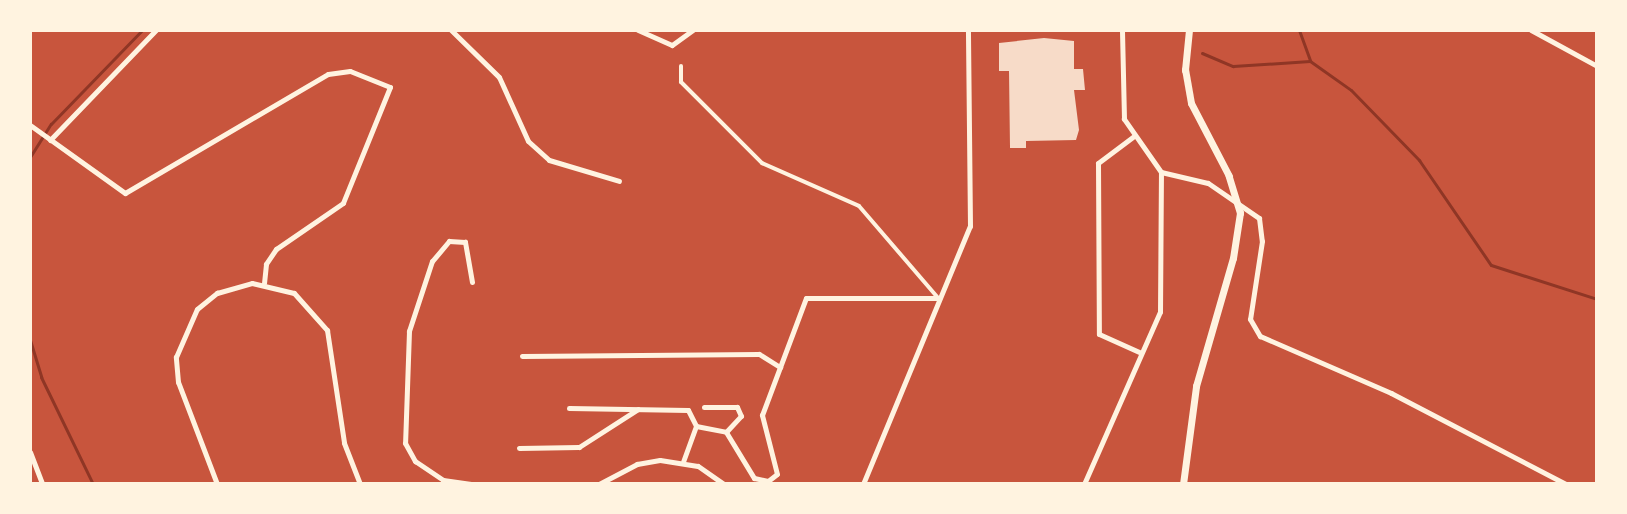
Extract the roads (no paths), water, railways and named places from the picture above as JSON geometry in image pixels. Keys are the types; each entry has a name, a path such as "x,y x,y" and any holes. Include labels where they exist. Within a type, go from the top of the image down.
{"street":[{"path":"49,139 156,30"},
{"path":"451,30 499,77 528,141 549,160 619,181"},
{"path":"638,30 672,45 693,30"},
{"path":"863,484 938,298 970,226 968,30"},
{"path":"1084,484 1139,352 1160,312 1161,172 1124,119 1122,30"},
{"path":"1183,484 1196,386 1233,258 1237,199 1191,103 1185,70 1189,30"},
{"path":"1531,30 1597,66"},
{"path":"681,66 681,82 762,163 859,206 938,298"},
{"path":"32,126 125,193 328,74 350,71 390,87 343,203 276,249 266,264 264,283"},
{"path":"1134,136 1098,163 1099,334 1139,352"},
{"path":"1161,172 1208,183 1237,199 1259,218 1262,241 1250,319 1260,336 1390,393 1566,484"},
{"path":"472,282 465,242 449,242 432,261 409,330 405,443 415,461 443,480 473,484"},
{"path":"217,484 178,382 179,344 208,299 235,286 264,283 294,293 327,330 344,443 360,484"},
{"path":"726,432 754,478 768,481 777,474 762,415 806,298 938,298"},
{"path":"522,356 759,354 780,367"},
{"path":"696,426 726,432 736,425 736,407 704,407"},
{"path":"568,408 688,410 696,426 683,461"},
{"path":"519,448 579,447 638,410"},
{"path":"30,452 42,484"},
{"path":"599,484 637,464 683,461 724,484"}],"waterway":[{"path":"30,157 51,124 142,30"},
{"path":"1299,30 1310,61"},
{"path":"1202,53 1233,66 1310,61 1351,90 1419,160 1491,265 1597,299"},
{"path":"30,340 41,377 93,484"}]}
